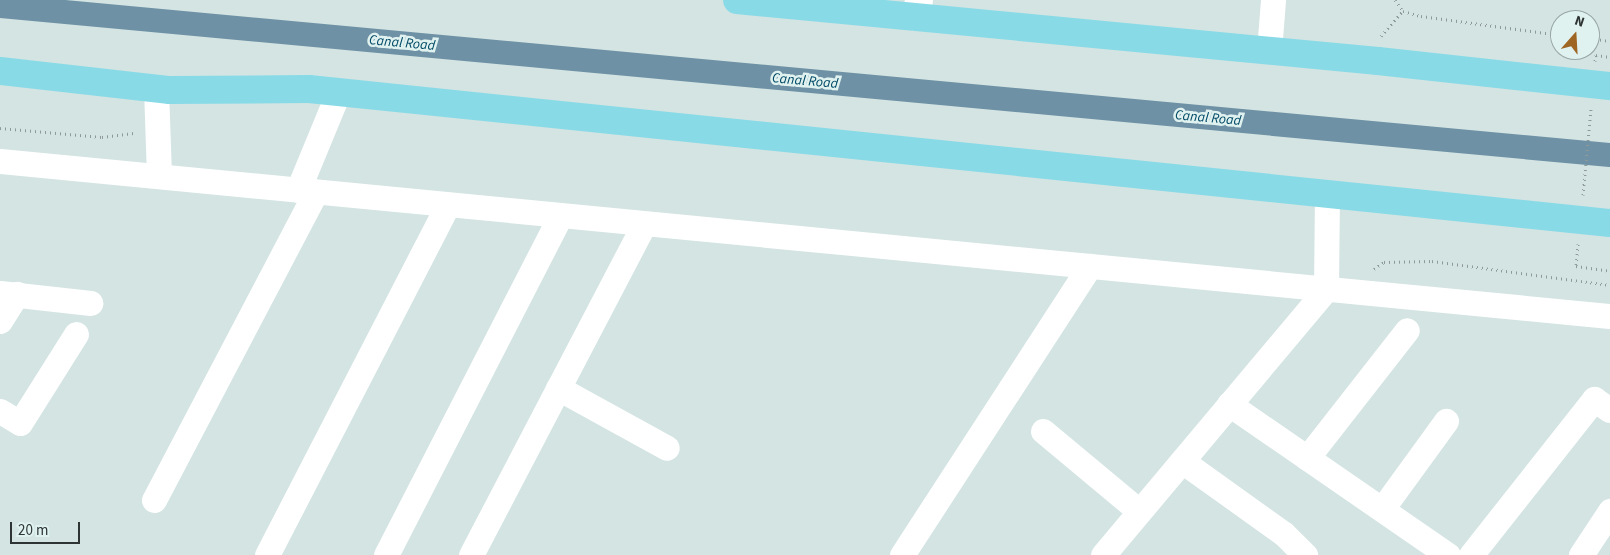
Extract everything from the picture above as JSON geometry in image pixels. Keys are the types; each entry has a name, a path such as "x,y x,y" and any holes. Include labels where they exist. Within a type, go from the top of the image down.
{"highway":[{"path":"737,0 917,9 1269,51 1599,85"},
{"path":"0,71 156,89 218,91 286,88 1610,223"}],"street":[{"path":"1269,51 1273,0"},
{"path":"156,89 159,176"},
{"path":"154,500 307,191 338,93"},
{"path":"0,161 1610,316"},
{"path":"1108,553 1139,511 1229,404 1335,290 1327,194"},
{"path":"266,555 448,205"},
{"path":"388,554 560,216"},
{"path":"471,555 644,224"},
{"path":"902,555 1090,266"},
{"path":"0,321 8,294 90,304"},
{"path":"1307,458 1407,330"},
{"path":"0,411 20,423 76,334"},
{"path":"558,388 667,448"},
{"path":"1471,555 1594,399 1610,410"},
{"path":"1229,404 1448,555"},
{"path":"1382,509 1446,421"},
{"path":"1043,431 1139,511"},
{"path":"1182,461 1284,534 1305,555"},
{"path":"1581,555 1610,511"}],"path":[{"path":"1395,0 1403,12 1421,16 1550,33"},
{"path":"1381,37 1403,12"},
{"path":"1582,199 1599,85 1596,55 1610,57"},
{"path":"0,128 102,137 156,130"},
{"path":"1579,237 1576,266 1610,271"},
{"path":"1335,290 1384,262 1432,261 1610,285"}],"waterway":[{"name":"Canal Road","path":"0,6 1610,155"}]}
